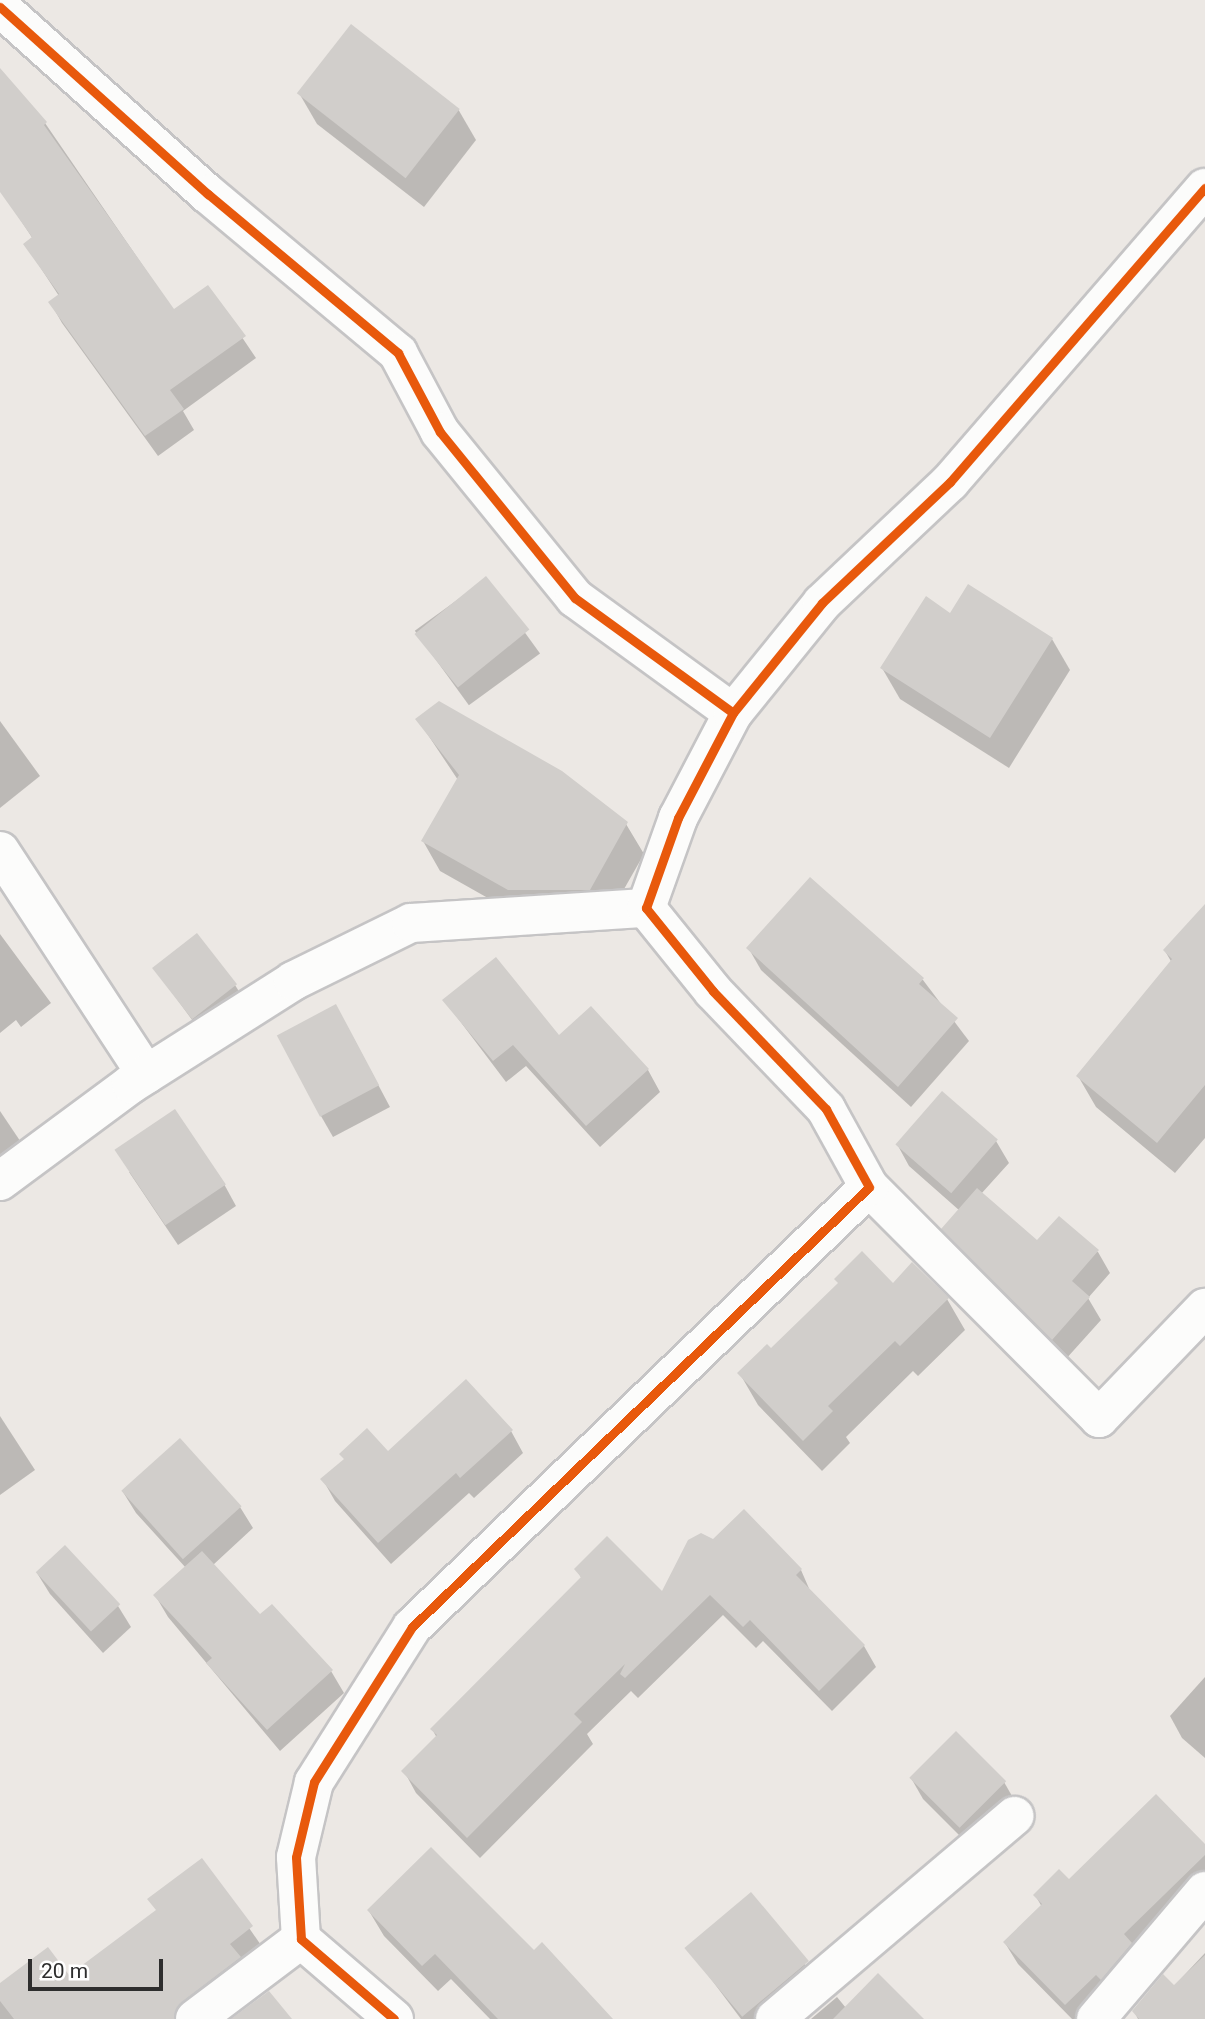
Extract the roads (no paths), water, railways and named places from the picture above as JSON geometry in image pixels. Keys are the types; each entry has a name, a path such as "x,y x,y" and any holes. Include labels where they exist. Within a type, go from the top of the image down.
{"street":[{"path":"0,7 208,194 398,353 440,432 575,598 733,713"},
{"path":"646,908 678,818 733,713 822,603 950,482 1205,188"},
{"path":"0,851 146,1074"},
{"path":"0,1181 146,1074 293,981 411,923 646,908"},
{"path":"646,908 713,991 826,1109 869,1188 1099,1418 1205,1307"},
{"path":"394,2019 301,1939 296,1857 314,1782 412,1626 869,1188"},
{"path":"775,2019 1014,1816"},
{"path":"1096,2019 1205,1891"},
{"path":"195,2019 301,1939"}]}
